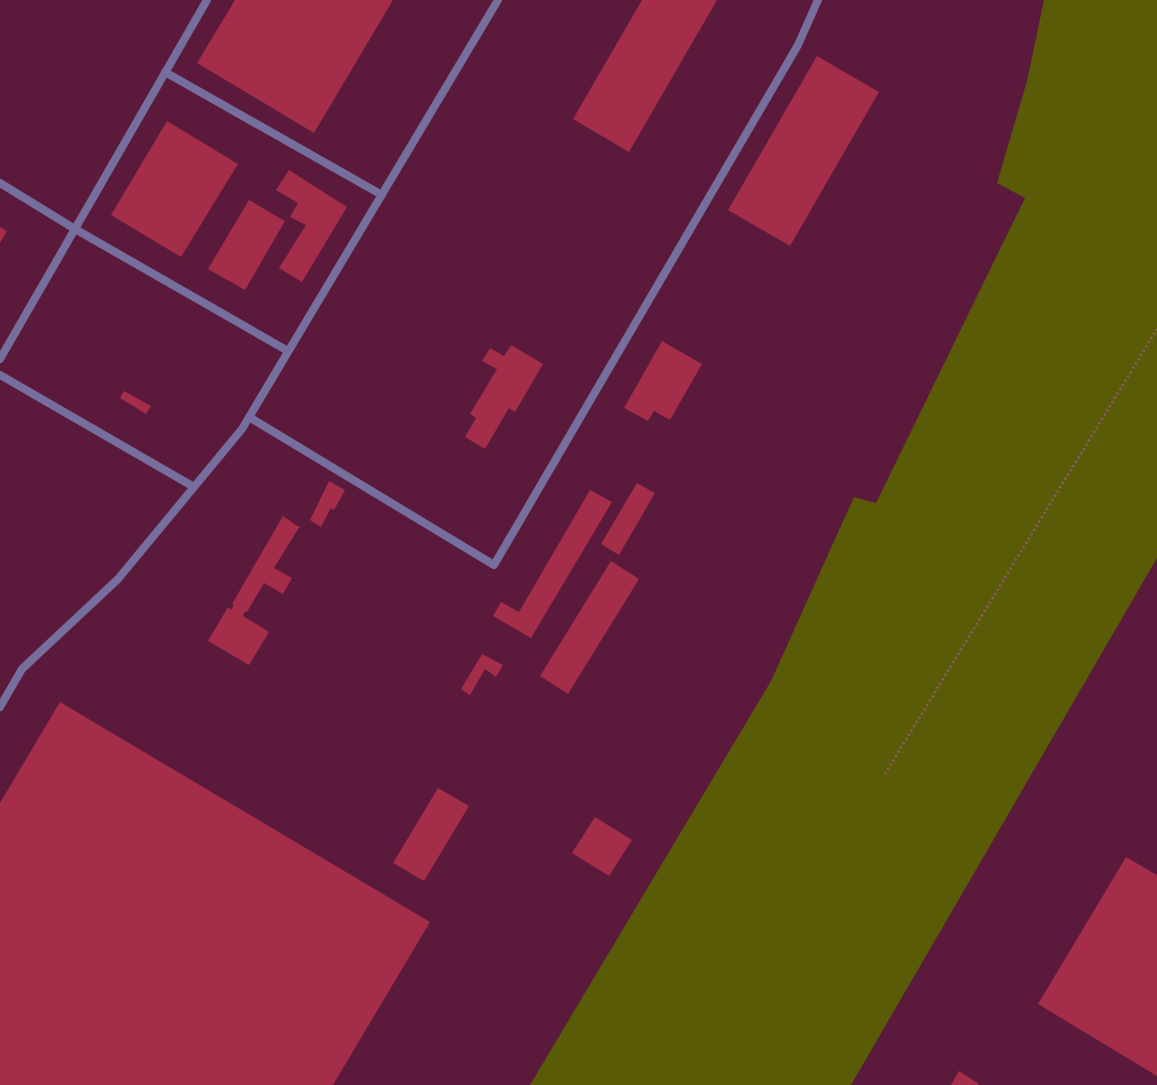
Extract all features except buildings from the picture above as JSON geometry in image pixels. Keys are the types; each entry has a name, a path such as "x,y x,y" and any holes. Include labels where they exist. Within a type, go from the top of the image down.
{"lane":[{"path":"0,359 207,0"},
{"path":"0,707 22,669 118,579 242,429 498,0"},
{"path":"249,417 494,565 798,45 818,0"},
{"path":"165,72 382,195"},
{"path":"0,184 75,229 288,351"},
{"path":"0,375 194,487"}],"path":[{"path":"885,774 1157,329"}],"shaded area":[{"path":"1044,0 1157,0 1157,558 851,1085 530,1085 771,681 854,497 876,503 1025,198 997,183 1027,81"}]}
